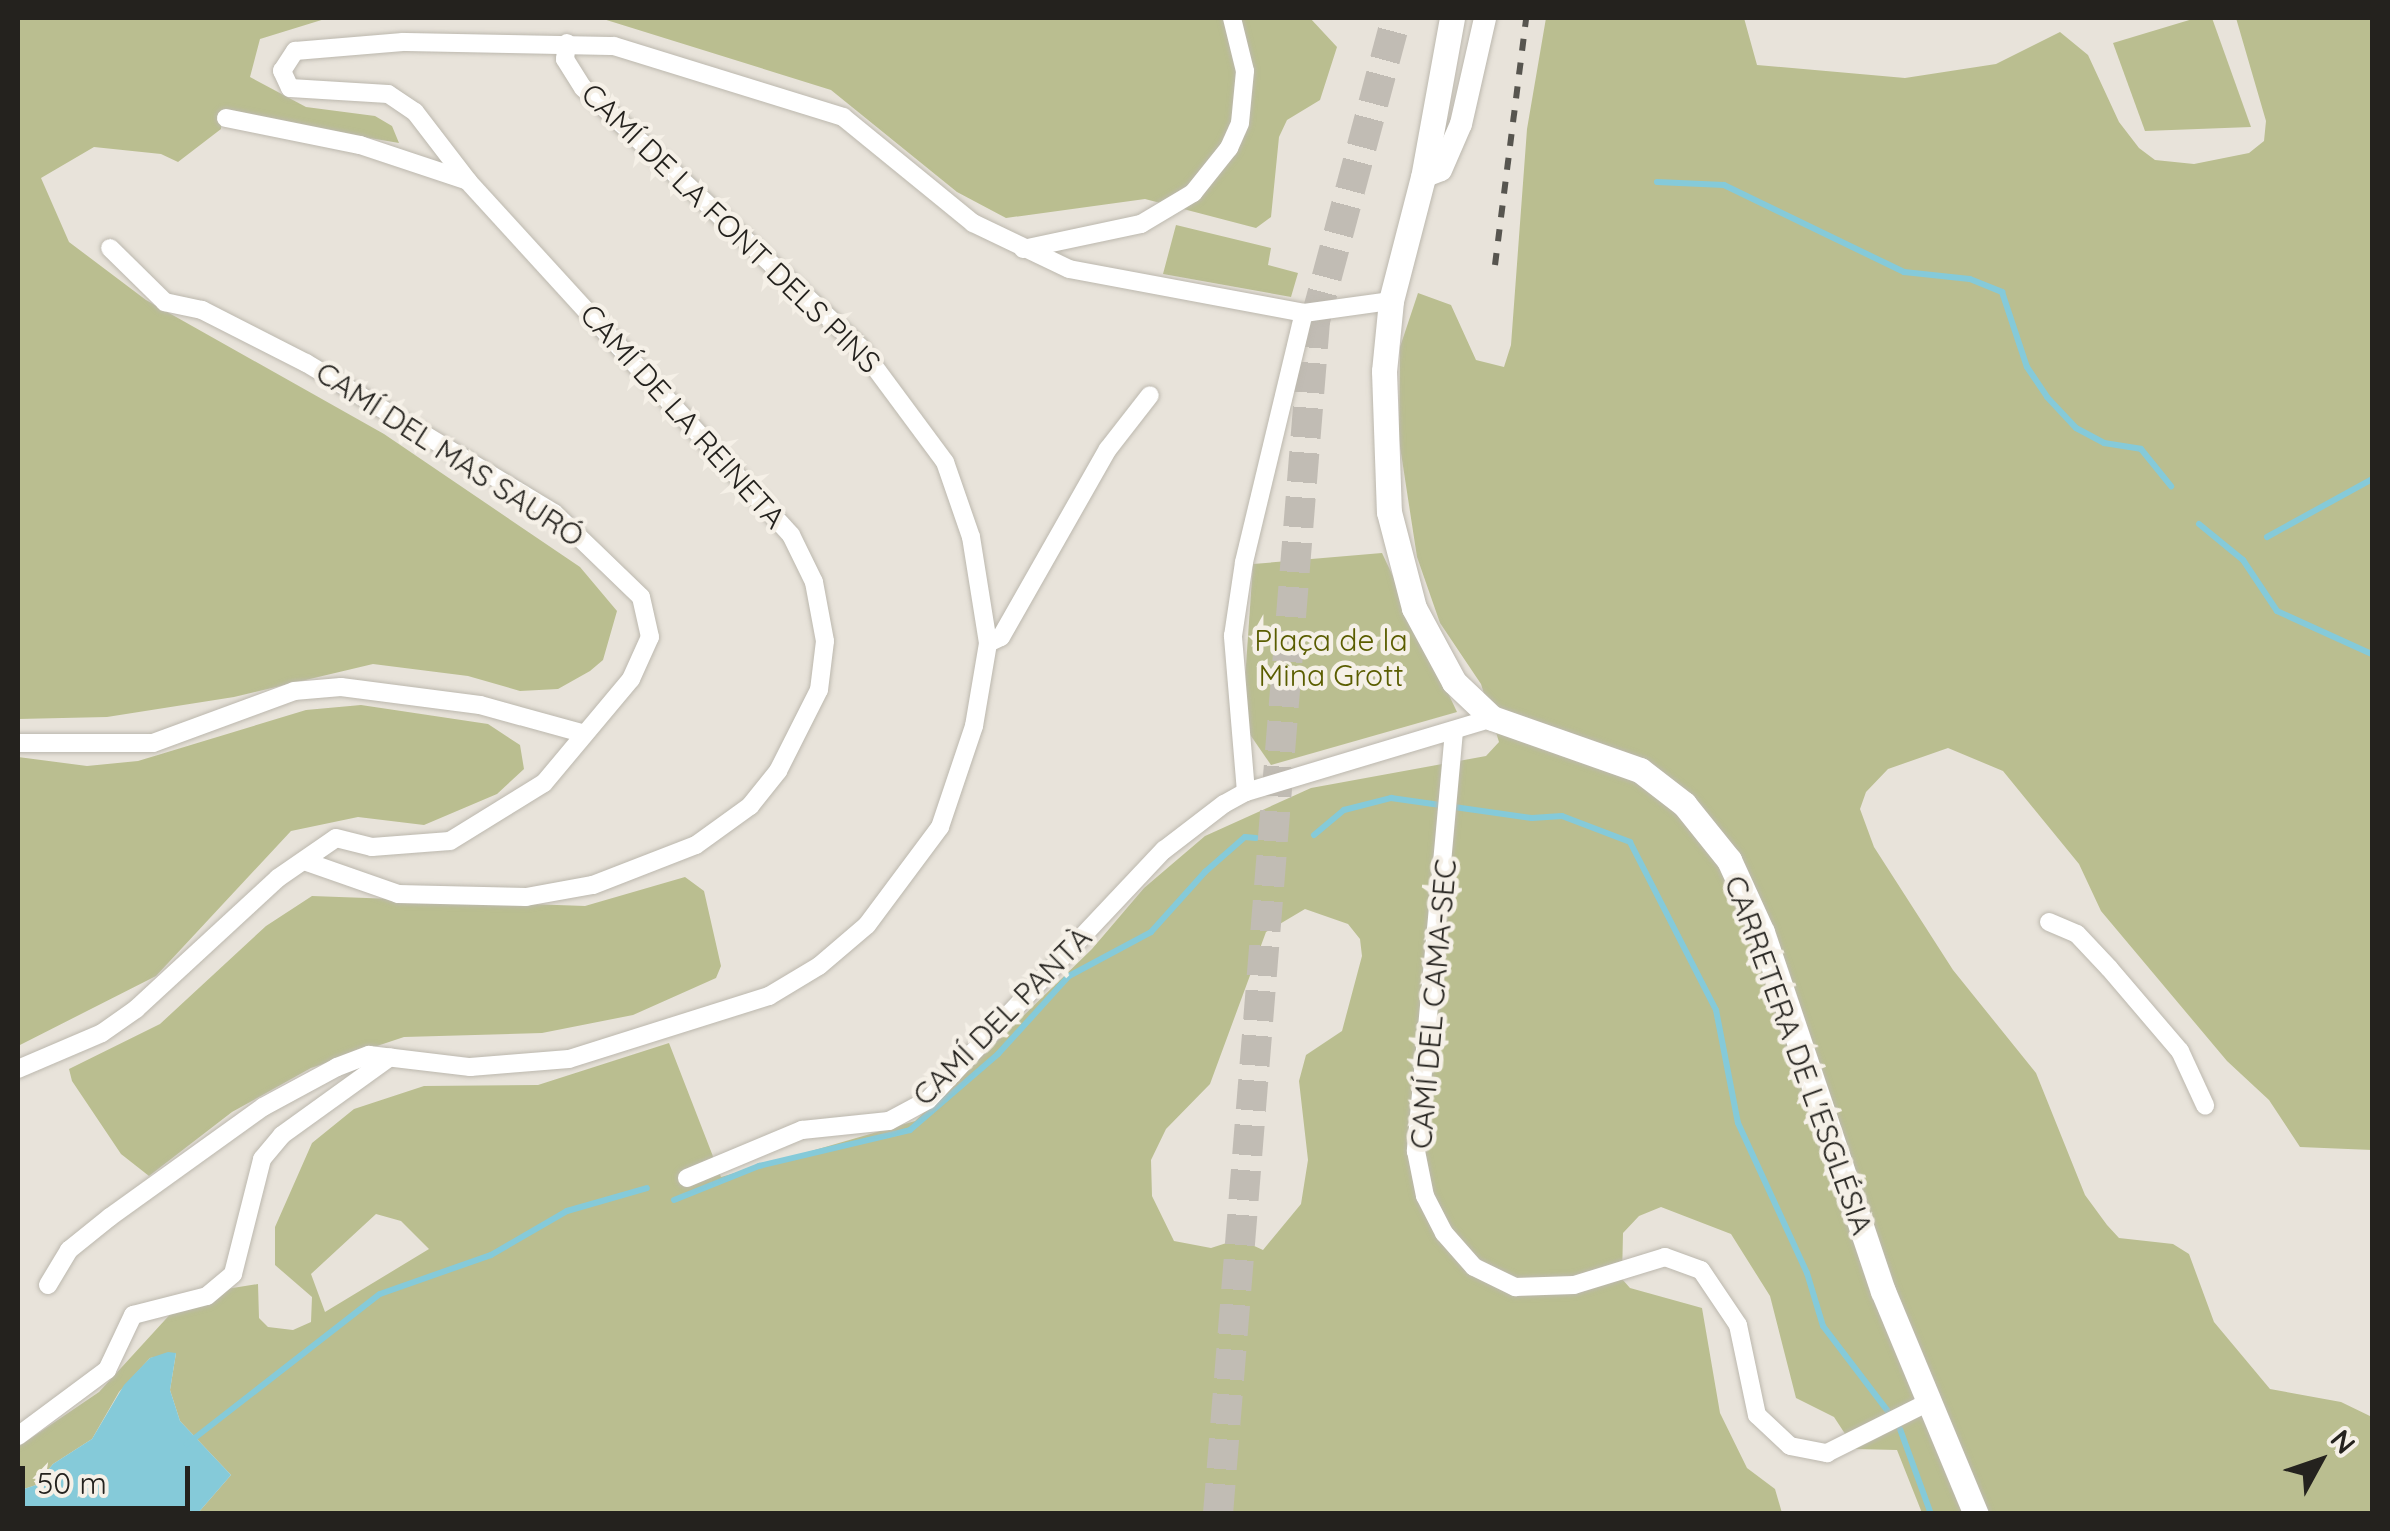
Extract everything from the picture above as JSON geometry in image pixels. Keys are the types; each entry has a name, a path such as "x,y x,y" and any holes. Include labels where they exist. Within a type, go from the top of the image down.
{"main road":[{"path":"1452,18 1424,177 1391,301 1382,420 1389,512 1427,638 1454,682 1492,718"},
{"name":"CARRETERA DE L'ESGLÉSIA","path":"1492,718 1640,770 1684,804 1729,860 1762,932 1927,1404 1976,1514"}],"street":[{"path":"1022,249 1141,224 1193,193 1229,148 1240,123 1245,70 1232,18"},
{"path":"1424,177 1441,170 1461,124 1485,18"},
{"path":"468,181 404,102 388,94 299,92 284,81 286,59 310,46 566,43 648,55 746,92 843,117 973,224 1069,270 1304,313 1391,301"},
{"name":"CAMÍ DE LA FONT DELS PINS","path":"48,1285 69,1250 263,1106 337,1067 369,1055 470,1066 569,1059 741,1008 819,966 889,901 934,838 974,726 988,643 960,500 910,409 832,318 583,88 566,59 566,43"},
{"name":"CAMÍ DE LA REINETA","path":"226,118 360,145 468,181 791,535 823,617 819,690 778,771 734,821 696,845 593,885 526,897 417,896 304,861"},
{"name":"CAMÍ DEL MAS SAURÓ","path":"110,248 166,302 202,310 306,362 554,513 615,567 642,597 650,638 631,679 582,733 544,784 450,842 372,847 336,838 304,861"},
{"path":"1304,313 1244,562 1234,636 1246,792 1492,718"},
{"path":"988,643 1002,637 1108,449 1150,395"},
{"path":"18,743 152,743 294,691 340,687 480,705 582,733"},
{"name":"CAMÍ DEL CAMA-SEC","path":"1454,731 1448,836 1416,1150 1425,1196 1444,1233 1474,1267 1514,1287 1545,1290 1626,1266 1680,1259 1718,1288 1738,1324 1758,1415 1790,1446 1828,1452 1927,1404"},
{"name":"CAMÍ DEL PANTÀ","path":"687,1178 802,1130 889,1121 928,1100 1164,850 1246,792"},
{"path":"18,1069 102,1033 136,1009 278,878 304,861"},
{"path":"2049,922 2076,934 2109,968 2180,1052 2204,1105"},
{"path":"18,1436 107,1370 133,1315 207,1296 233,1274 255,1173 271,1146 390,1057"}],"green space":[{"path":"18,18 328,18 260,39 250,77 306,107 375,116 392,126 399,143 222,113 221,129 178,162 161,154 94,147 41,178 69,242 146,300 384,434 580,567 617,611 603,660 558,689 520,691 468,676 373,664 234,697 107,717 18,719"},
{"path":"600,18 1310,18 1337,47 1320,100 1287,120 1279,137 1271,217 1256,228 1145,199 1006,218 957,192 831,90"},
{"path":"1546,18 1744,18 1757,65 1905,78 1996,64 2060,32 2088,55 2119,122 2139,148 2155,160 2194,164 2249,153 2264,141 2266,121 2236,18 2372,18 2372,1150 2300,1147 2269,1100 2227,1061 2101,911 2079,864 2003,771 1948,748 1888,769 1866,792 1860,809 1874,847 1953,970 2036,1073 2085,1195 2107,1225 2119,1238 2173,1244 2189,1254 2214,1322 2270,1389 2341,1402 2372,1417 2372,1513 1922,1513 1897,1450 1855,1449 1834,1417 1796,1398 1770,1296 1731,1234 1661,1207 1639,1216 1623,1233 1622,1279 1630,1288 1702,1308 1720,1413 1747,1468 1775,1489 1782,1513 198,1513 231,1475 180,1421 170,1390 176,1353 150,1358 119,1392 92,1439 53,1464 36,1485 18,1491 18,1447 99,1392 175,1309 220,1290 258,1284 259,1318 268,1327 293,1330 311,1322 312,1297 275,1265 275,1227 312,1143 354,1109 424,1086 538,1085 669,1043 721,1177 915,1121 1092,949 1144,888 1205,836 1311,788 1486,756 1499,742 1481,684 1440,623 1417,557 1399,440 1400,347 1418,293 1451,305 1476,360 1504,367 1511,345 1527,129","holes":["1305,909 1348,924 1360,939 1362,956 1342,1031 1306,1055 1299,1081 1308,1160 1301,1204 1263,1250 1239,1239 1211,1248 1174,1241 1152,1196 1151,1160 1166,1129 1210,1084 1266,932","376,1214 401,1221 429,1249 325,1312 311,1274"]},
{"path":"2196,18 2212,18 2251,127 2145,131 2113,43"},
{"path":"1176,225 1271,248 1268,265 1298,273 1291,297 1163,274"},
{"name":"Plaça de la Mina Grott","path":"1382,553 1457,712 1271,765 1242,723 1253,564"},
{"path":"361,705 488,724 520,745 524,769 497,794 424,825 358,817 291,831 156,976 18,1046 18,757 87,766 138,761 306,710"},
{"path":"685,877 704,891 721,966 716,978 633,1015 542,1033 404,1037 311,1068 232,1112 149,1176 121,1154 72,1081 69,1069 160,1024 266,926 312,896 585,906"}],"water":[{"path":"176,1353 170,1390 180,1421 231,1475 198,1513 18,1513 18,1491 36,1485 53,1464 92,1439 124,1385 150,1358"}],"waterway":[{"path":"1657,182 1724,185 1904,272 1970,279 2002,292 2027,367 2047,397 2076,428 2104,443 2141,449 2171,486"},
{"path":"2267,537 2372,479"},
{"path":"2199,524 2243,560 2277,611 2372,654"},
{"path":"1314,835 1344,810 1391,798 1532,818 1562,816 1630,842 1716,1010 1738,1123 1807,1273 1823,1326 1887,1410"},
{"path":"674,1200 759,1166 910,1130 998,1054 1069,976 1151,932 1205,872 1245,837 1256,838"},
{"path":"187,1444 380,1294 491,1255 567,1211 647,1188"},
{"path":"1900,1429 1931,1514"}],"tunnel":[{"path":"1218,1514 1315,321 1396,18"}],"railway":[{"path":"1495,265 1526,18"}]}
